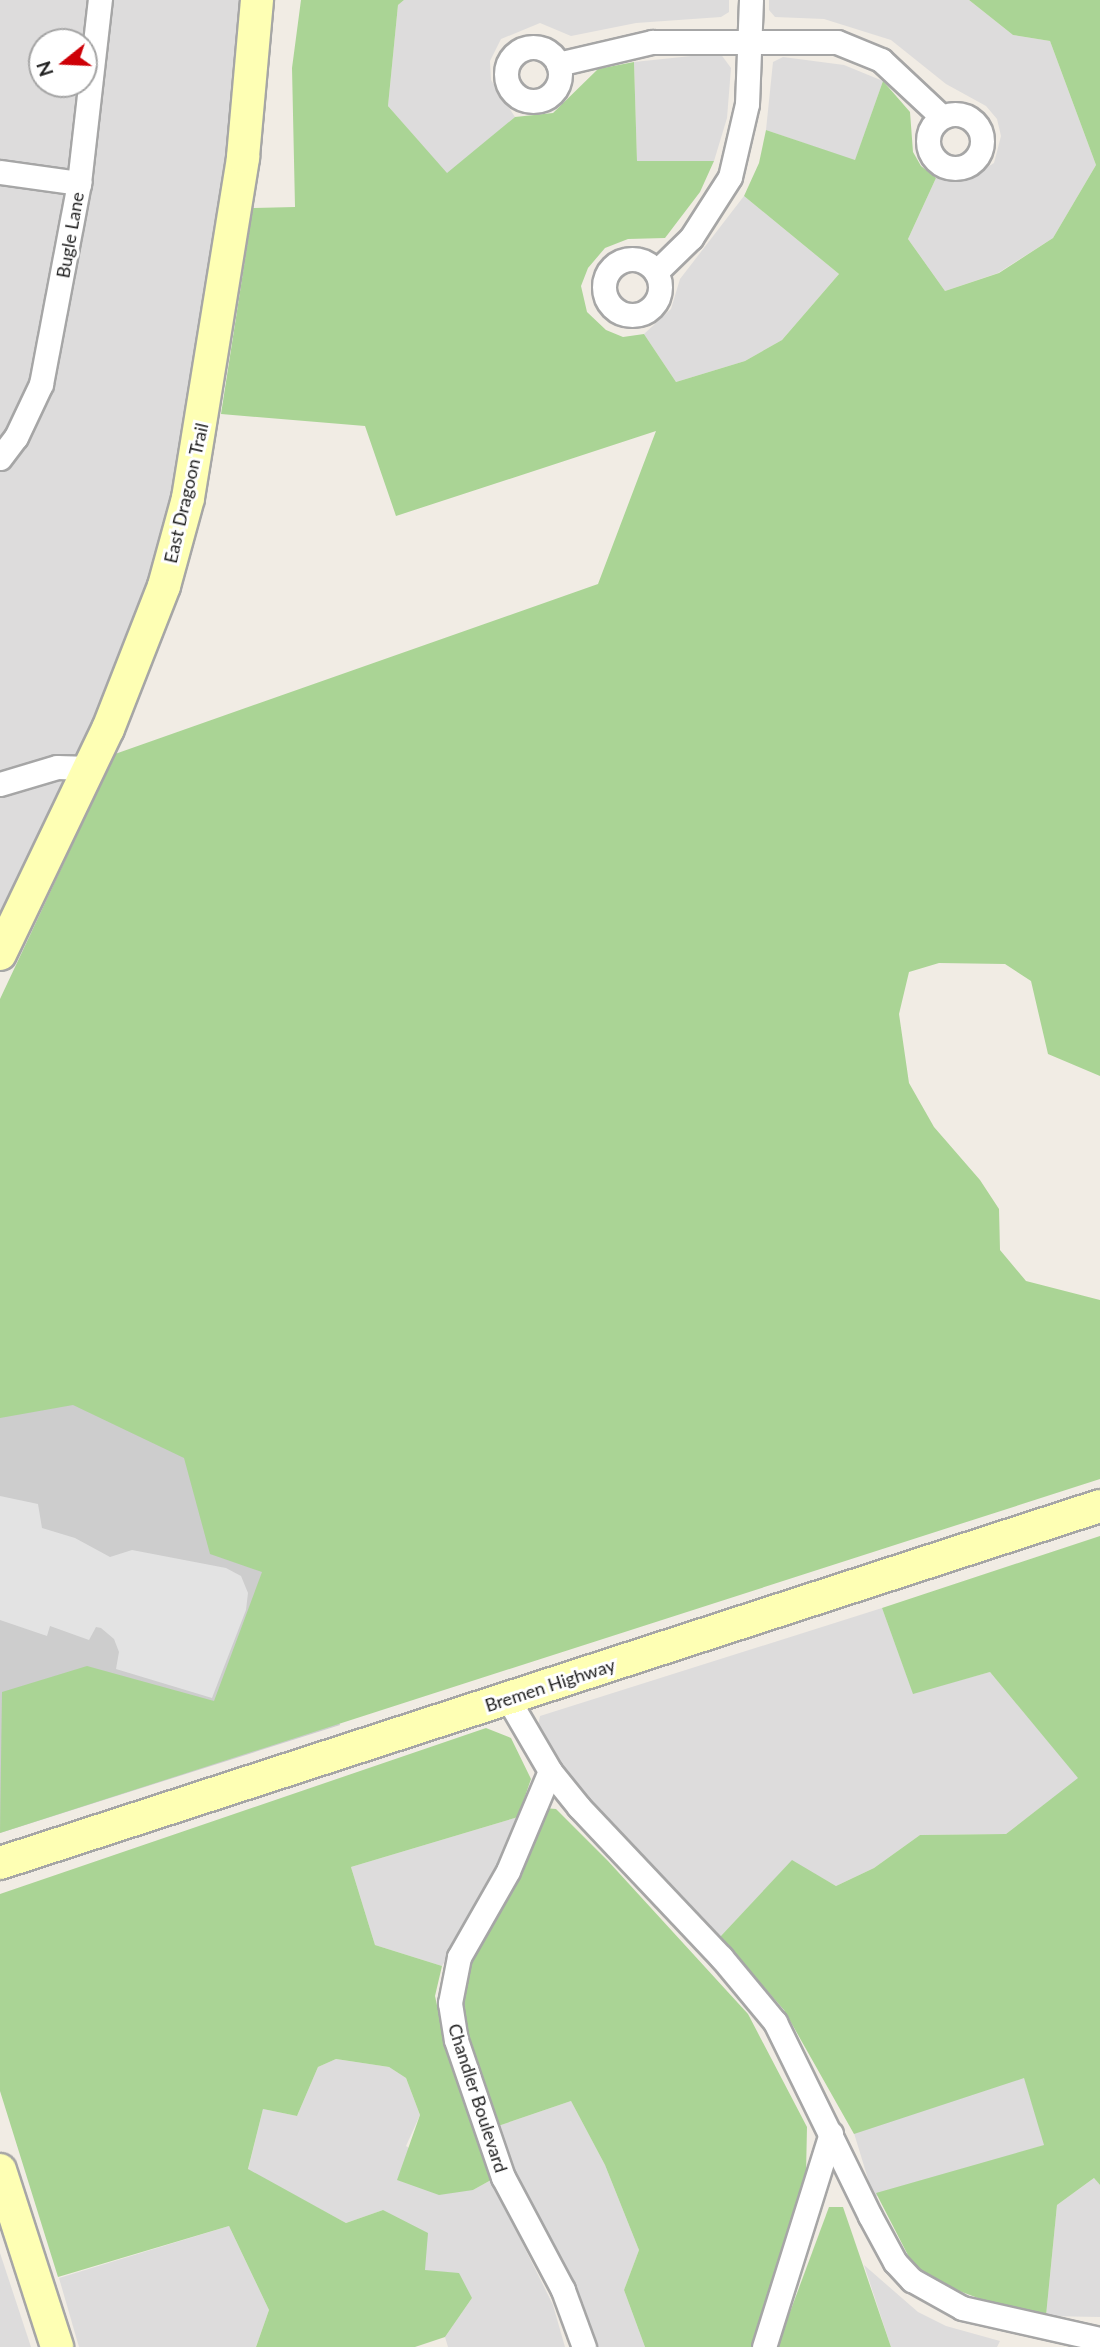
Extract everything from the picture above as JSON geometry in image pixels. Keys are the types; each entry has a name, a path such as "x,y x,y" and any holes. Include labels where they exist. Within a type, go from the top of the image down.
{"street":[{"name":"Bugle Lane","path":"0,458 16,437 41,384 79,183 100,0"},
{"name":"East Dragoon Trail","path":"0,954 89,768 156,608 188,498 242,170 257,0"},
{"path":"656,272 691,238 730,177 747,104 751,0"},
{"path":"558,64 652,42 751,39 837,43 859,49 902,76 942,117"},
{"path":"0,172 79,183"},
{"path":"0,784 57,767 89,768"},
{"name":"Bremen Highway","path":"0,1863 1100,1506"},
{"path":"508,1699 550,1771 751,1991 796,2058 895,2262 912,2280 962,2308 1100,2339"},
{"name":"Chandler Boulevard","path":"550,1771 508,1871 459,1956 450,2003 456,2040 503,2177 563,2290 583,2347"},
{"path":"764,2347 831,2133"},
{"path":"0,2170 57,2347"}],"shaded area":[{"path":"0,0 246,0 236,124 175,505 134,637 0,926"},
{"path":"404,0 729,0 729,12 721,17 636,23 571,36 540,23 501,39 490,61 491,80 515,117 447,174 388,106 398,5"},
{"path":"769,0 969,0 1013,35 1050,41 1096,165 1053,238 998,273 945,291 908,239 936,178 968,179 994,163 1001,136 997,119 986,106 946,84 891,40 824,19 775,17 769,10"},
{"path":"720,53 731,68 727,118 714,161 637,161 634,62"},
{"path":"783,57 844,65 883,81 855,161 766,130 773,62"},
{"path":"744,196 839,274 782,340 745,361 676,382 644,334 671,309 680,279"},
{"path":"0,1115 152,1141 340,1725 0,1833"},
{"path":"0,1496 38,1504 42,1528 75,1538 110,1557 132,1550 226,1568 241,1576 248,1593 246,1610 212,1698 116,1669 119,1652 114,1639 101,1628 96,1627 89,1640 50,1626 47,1636 0,1620"},
{"path":"882,1608 913,1693 990,1672 1079,1778 1006,1834 920,1835 874,1868 836,1886 792,1861 720,1937 624,1843 571,1783 538,1725 540,1716"},
{"path":"518,1817 501,1867 442,1966 375,1945 351,1867"},
{"path":"336,2059 389,2067 406,2078 420,2115 406,2146 473,2190 491,2180 553,2305 565,2347 448,2347 445,2337 472,2298 425,2270 383,2210 346,2223 248,2170 263,2109 297,2116 318,2067"},
{"path":"1024,2077 1045,2145 874,2197 853,2129"},
{"path":"571,2101 605,2165 639,2250 624,2290 645,2347 593,2347 516,2187 498,2126"},
{"path":"1094,2178 1100,2185 1100,2317 1046,2316 1057,2205"},
{"path":"229,2226 269,2310 256,2347 79,2347 59,2278"},
{"path":"0,2253 31,2347 0,2347"},
{"path":"864,2265 918,2312 946,2326 1000,2341 997,2347 891,2347"}],"green space":[{"path":"301,0 404,0 398,5 388,106 447,173 515,117 553,113 598,69 634,62 637,161 714,161 700,192 665,238 628,239 605,248 588,268 581,286 587,312 606,330 623,337 644,334 676,382 745,361 782,340 839,274 744,196 759,163 766,130 855,160 883,81 910,112 913,152 921,166 936,178 908,239 945,291 999,273 1053,238 1096,165 1050,41 1013,35 969,0 1100,0 1100,1076 1048,1054 1031,981 1005,964 939,963 909,972 899,1014 909,1083 934,1127 980,1180 999,1209 1000,1250 1026,1281 1100,1300 1100,1479 0,1833 2,1692 87,1666 214,1701 262,1572 210,1554 184,1458 73,1405 0,1418 0,999 115,754 598,584 656,431 396,516 365,426 221,414 253,208 295,207 292,68"},
{"path":"1100,1536 1100,2185 1094,2178 1057,2205 1046,2316 1007,2309 954,2289 913,2265 876,2193 1044,2145 1024,2078 854,2134 784,2010 720,1937 792,1860 836,1886 874,1868 920,1835 1006,1834 1078,1778 990,1672 913,1694 882,1608"},
{"path":"486,1728 511,1738 531,1779 518,1817 351,1867 375,1945 442,1966 435,1996 446,2047 491,2180 473,2190 439,2195 397,2180 420,2115 406,2078 389,2067 336,2059 318,2067 297,2116 263,2109 248,2169 346,2223 383,2210 428,2233 425,2270 459,2273 472,2298 445,2337 415,2347 256,2347 269,2310 229,2226 58,2277 0,2091 0,1894"},
{"path":"544,1808 556,1809 608,1861 748,2014 807,2127 806,2174 798,2207 751,2347 645,2347 624,2290 639,2250 605,2165 571,2101 498,2126 460,2016 460,1973 513,1883"},
{"path":"829,2207 843,2207 891,2347 777,2347"}]}
